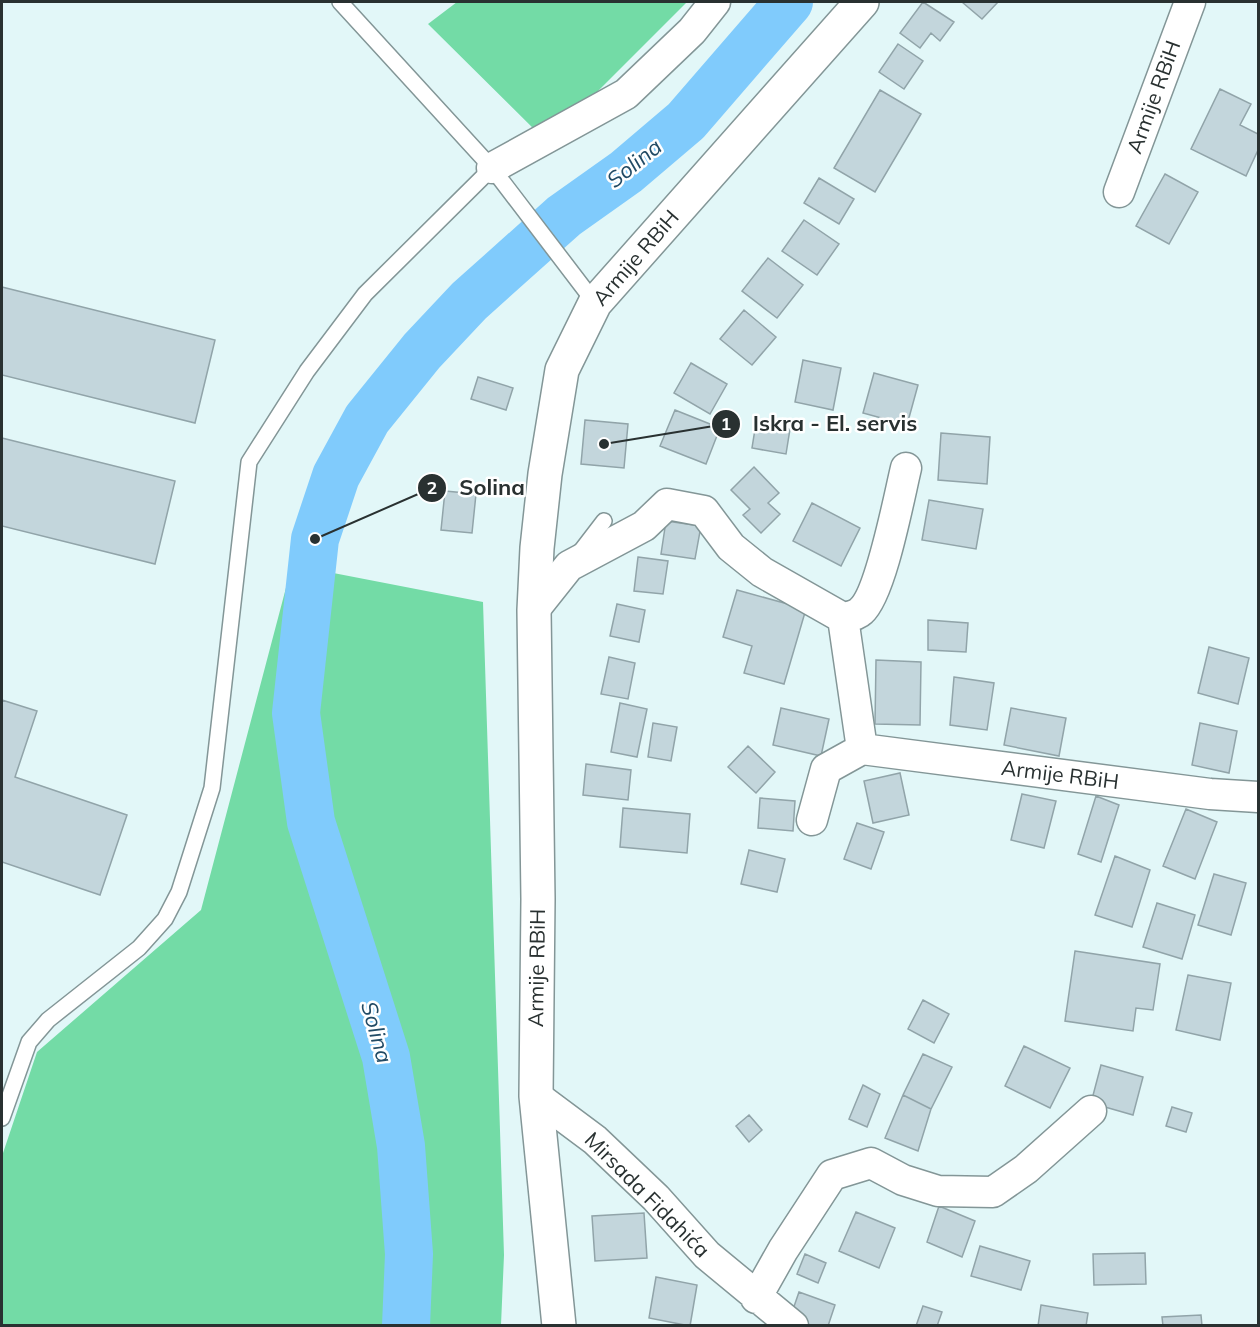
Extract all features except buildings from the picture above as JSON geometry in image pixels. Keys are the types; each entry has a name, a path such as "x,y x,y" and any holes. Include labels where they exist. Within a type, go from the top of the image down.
{"main road":[{"name":"Armije RBiH","path":"559,1326 536,1096 538,899 534,609 537,548 556,399 562,370 595,303 862,2"}],"street":[{"path":"492,168 626,94 692,31 715,2"},
{"name":"Armije RBiH","path":"1119,192 1190,2"},
{"path":"534,609 569,566 644,526 667,504 704,511 731,547 762,572 843,618 860,612 885,558 906,468"},
{"path":"812,820 826,770 862,749 843,618"},
{"name":"Armije RBiH","path":"862,749 1210,794 1258,797"},
{"name":"Mirsada Fidahića","path":"536,1096 595,1140 656,1198 707,1255 792,1326"},
{"path":"756,1298 783,1250 832,1175 871,1163 903,1180 938,1191 993,1192 1026,1169 1092,1112"}],"lane":[{"path":"340,2 492,168 595,303"},
{"path":"2,1118 29,1042 48,1020 139,948 165,919 179,892 212,788 249,462 307,371 364,294 492,168"},
{"path":"569,566 604,520"}],"green space":[{"path":"457,2 687,2 547,142 428,24"},
{"path":"292,565 483,602 504,1255 501,1325 2,1325 2,1156 37,1052 201,910"}],"waterway":[{"name":"Solina","path":"406,1326 409,1254 401,1146 386,1057 311,822 296,713 315,539 336,476 367,419 422,351 469,301 564,216 626,172 686,121 789,2"}],"place":[{"name":"Iskra - El. servis","path":"604,444"},
{"name":"Solina","path":"315,539"}]}
